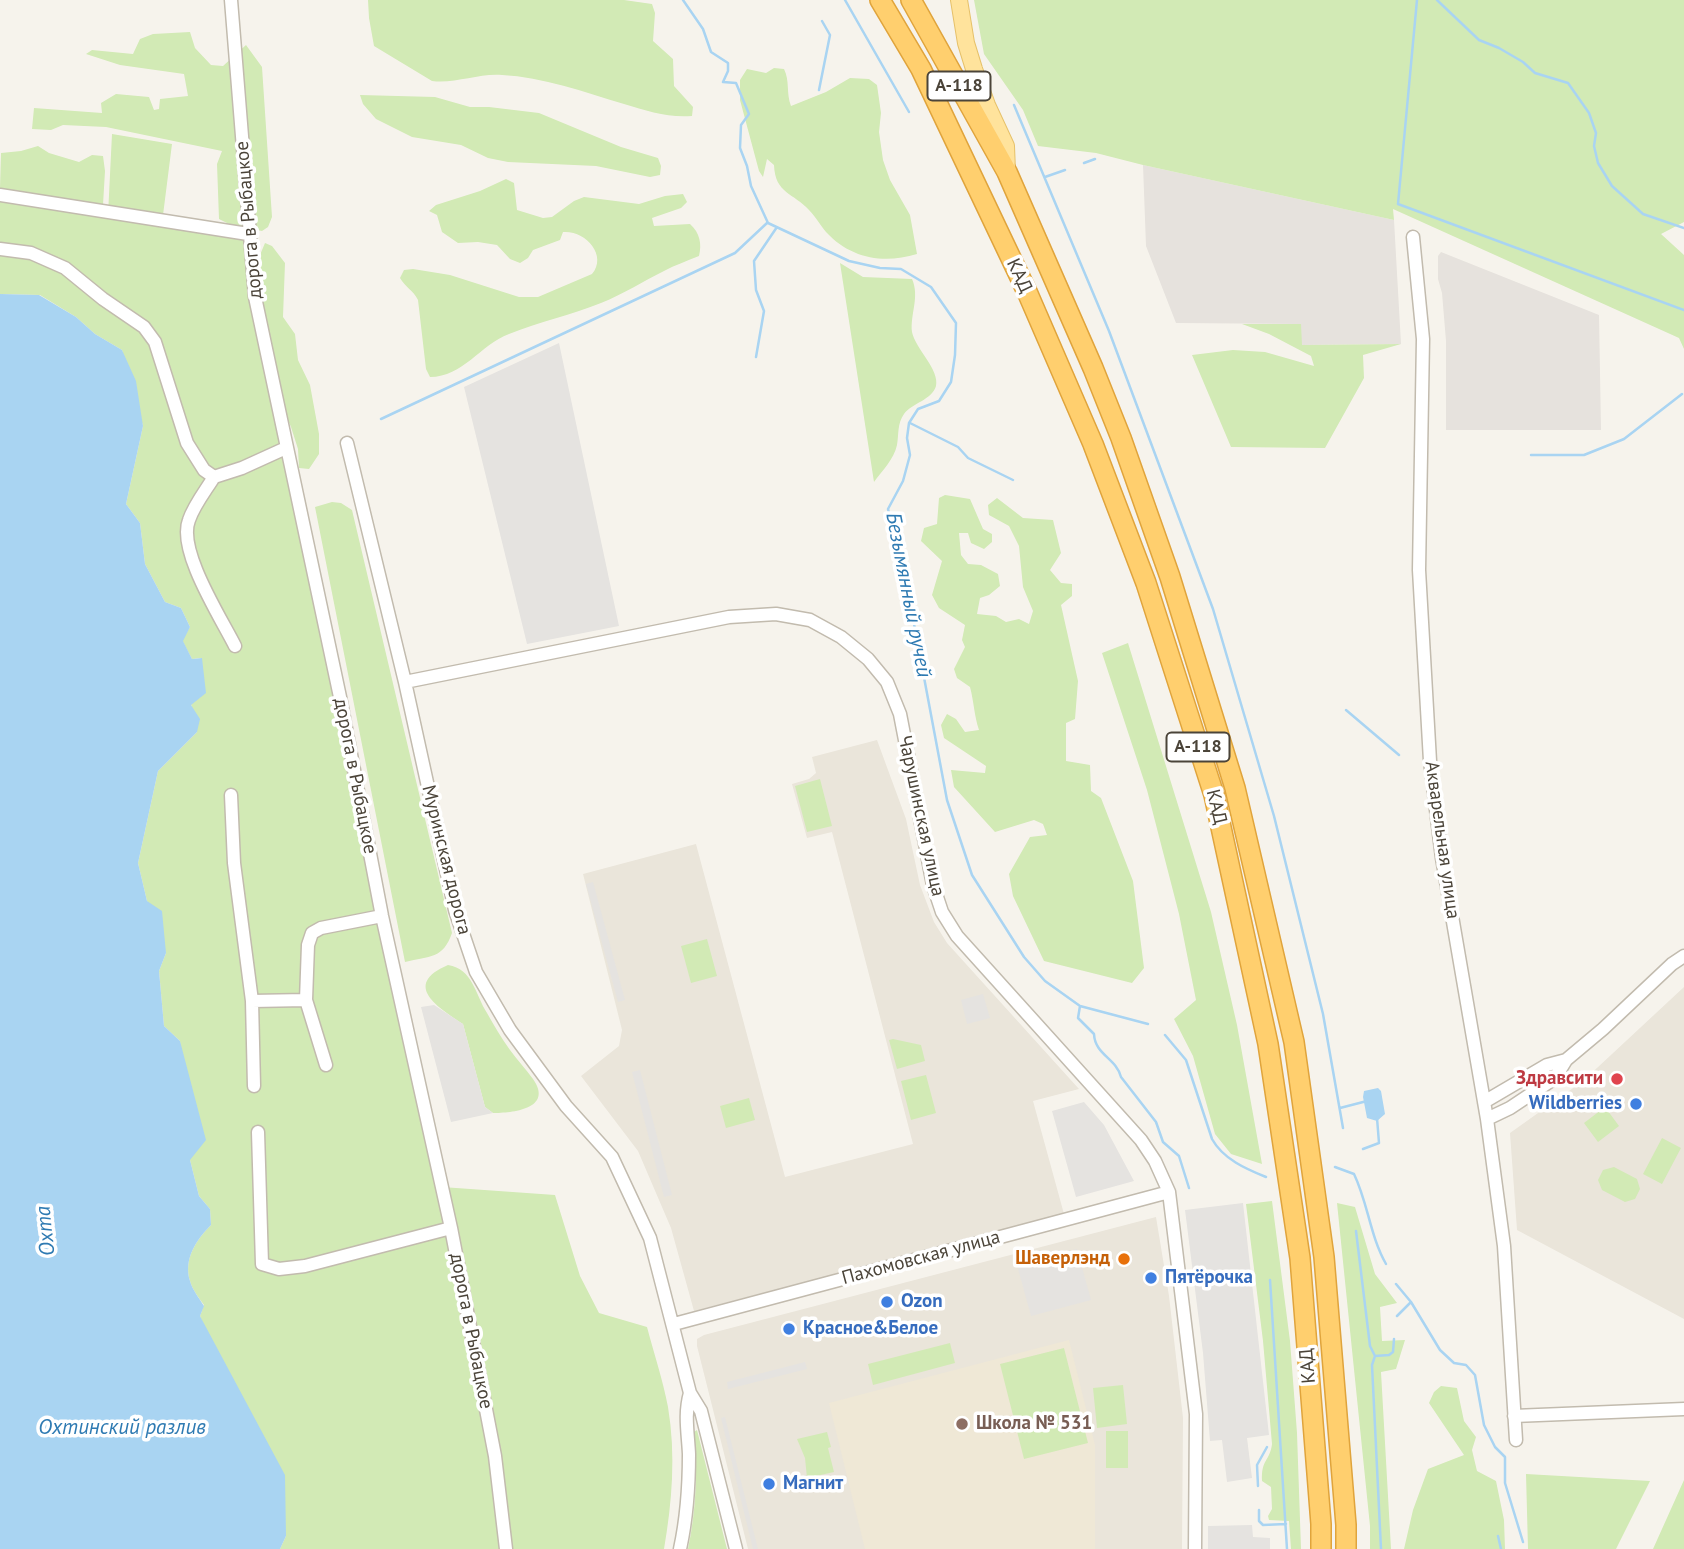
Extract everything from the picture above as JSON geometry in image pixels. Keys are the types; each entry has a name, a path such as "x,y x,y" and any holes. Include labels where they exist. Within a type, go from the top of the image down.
{"highway":[{"name":"КАД","path":"880,0 921,69 1028,294 1093,444 1146,583 1214,795 1268,1044 1300,1258 1321,1549"},
{"name":"КАД","path":"911,0 1007,172 1093,368 1170,577 1235,788 1294,1042 1324,1257 1346,1549"}],"main road":[{"path":"960,0 966,43 974,69 1006,146 1007,172"}],"street":[{"name":"дорога в Рыбацкое","path":"231,0 255,297 340,697 382,916 451,1228 495,1456 506,1549"},
{"path":"0,195 248,234"},
{"name":"Акварельная улица","path":"1413,237 1423,339 1419,570 1430,761 1442,858 1487,1119 1504,1246 1516,1440"},
{"path":"0,249 31,253 65,268 144,327 155,342 187,443 204,470 214,477"},
{"name":"Муринская дорога","path":"347,443 405,682 455,911 476,972 518,1041 566,1106 612,1157 650,1238 690,1393 701,1411 736,1549"},
{"path":"235,646 216,608 201,586 186,529 214,477 242,468 286,448"},
{"name":"Чарушинская улица","path":"405,682 729,617 776,614 810,620 841,636 868,659 887,682 900,714 933,885 942,912 957,936 1141,1140 1155,1161 1169,1192 1196,1413 1195,1549"},
{"path":"231,796 234,863 252,1001 254,1086"},
{"path":"326,1065 306,1000 308,945 312,933 321,928 382,916"},
{"path":"1487,1119 1510,1108 1555,1077 1566,1060 1684,956"},
{"path":"252,1001 306,1000"},
{"path":"1484,1102 1495,1098 1546,1065 1566,1060"},
{"path":"258,1132 262,1264 279,1269 305,1266 451,1228"},
{"name":"Пахомовская улица","path":"674,1324 1169,1192"},
{"name":"Муринская дорога","path":"680,1549 687,1518 689,1484 685,1410 690,1393"},
{"path":"1514,1416 1684,1409"}],"shaded area":[{"path":"1143,165 1394,220 1401,344 1301,345 1301,324 1176,323 1146,246"},
{"path":"1441,252 1599,315 1601,430 1446,430 1446,341 1442,293 1438,279 1438,256"},
{"path":"559,343 619,626 527,644 464,387"},
{"path":"877,740 906,819 920,885 934,922 947,943 1079,1089 1033,1101 1064,1214 694,1311 671,1228 638,1151 581,1076 619,1046 622,1030 583,874 696,844 785,1177 913,1144 832,832 807,838 792,784 809,779 816,773 812,757"},
{"path":"593,882 625,1000 618,1002 586,884"},
{"path":"1684,987 1684,1319 1517,1230 1510,1133 1583,1081"},
{"path":"983,994 990,1018 967,1024 961,1000"},
{"path":"434,1005 463,1024 485,1107 493,1113 451,1122 421,1007"},
{"path":"640,1070 672,1195 664,1197 632,1072"},
{"path":"1084,1102 1104,1125 1134,1181 1076,1197 1052,1111"},
{"path":"1243,1203 1269,1435 1247,1438 1252,1478 1227,1482 1222,1440 1210,1441 1203,1353 1185,1210"},
{"path":"1156,1217 1169,1296 1183,1418 1182,1549 748,1549 697,1339"},
{"path":"1077,1249 1091,1300 1031,1316 1017,1265"},
{"name":"Школа № 531","path":"1069,1340 1095,1445 1095,1549 865,1549 829,1403"},
{"path":"805,1362 807,1369 728,1389 727,1382"},
{"path":"725,1417 758,1549 753,1549 721,1418"},
{"path":"1252,1525 1253,1537 1270,1538 1270,1549 1208,1549 1208,1526"}],"green space":[{"path":"368,0 624,0 652,4 655,13 653,41 673,59 674,86 693,107 692,116 658,113 517,76 493,75 432,81 374,46"},
{"path":"974,0 1684,0 1684,222 1661,234 1684,255 1684,349 1679,338 1393,209 1394,220 1096,153 1038,146 1023,110 984,54"},
{"path":"190,32 195,48 211,65 223,66 246,45 262,67 272,217 268,227 262,231 231,225 219,219 217,164 222,151 106,127 63,125 51,130 32,129 34,108 102,113 101,103 116,94 149,97 154,110 159,109 160,99 188,96 184,74 120,65 86,54 92,50 133,54 140,39 153,34"},
{"path":"774,68 784,69 791,106 826,92 850,78 869,79 877,85 883,160 890,180 910,215 917,254 880,259 846,248 826,232 803,204 782,188 775,175 774,165 767,159 763,177 759,171 740,100 740,80 747,69 766,73"},
{"path":"360,95 435,97 470,107 539,113 621,147 658,158 660,175 650,177 596,166 508,162 488,158 461,145 412,137 376,119 363,104"},
{"path":"112,134 172,144 162,223 246,238 442,1187 555,1195 580,1276 599,1313 647,1327 666,1397 672,1443 671,1496 664,1549 280,1549 286,1536 200,1316 204,1305 194,1290 188,1273 190,1257 196,1243 211,1225 210,1209 199,1196 190,1160 180,1041 164,1026 159,971 166,953 147,901 138,863 158,771 197,732 191,704 201,658 192,659 182,640 190,627 181,608 165,602 145,564 140,523 126,504 143,426 122,350 40,295 0,294 0,194 108,215"},
{"path":"38,146 49,153 79,162 92,155 103,156 103,205 0,188 1,153"},
{"path":"506,179 514,183 517,210 543,218 552,217 584,197 639,204 683,194 687,202 681,208 652,218 654,226 690,224 699,239 699,256 601,303 509,334 452,372 430,377 426,369 418,300 400,278 404,270 450,275 519,297 538,297 592,274 596,267 596,252 592,245 571,232 563,232 560,240 533,250 528,258 520,263 510,259 497,245 458,243 442,232 437,215 429,211 436,205 480,191"},
{"path":"265,243 272,246 285,263 283,317 295,334 298,360 310,385 319,434 319,454 309,469 299,468 298,449 282,407 258,296 257,262"},
{"path":"840,263 863,277 912,279 915,299 912,332 936,380 934,391 904,414 899,425 895,450 874,482"},
{"path":"1242,324 1301,324 1302,345 1401,344 1363,355 1364,378 1325,448 1231,447 1192,355 1233,350 1265,352 1314,366 1311,356 1269,334"},
{"path":"945,495 970,499 983,529 992,534 992,542 984,549 971,543 968,533 959,533 961,555 968,564 981,565 998,574 1000,586 980,598 977,614 996,616 1006,622 1019,619 1029,624 1033,611 1023,587 1019,546 1009,526 989,515 988,505 997,498 1023,518 1053,520 1061,553 1050,570 1061,583 1072,584 1072,596 1061,605 1078,681 1075,719 1066,723 1066,761 1090,765 1091,791 1101,798 1133,881 1144,968 1132,983 1044,961 1013,896 1009,874 1030,837 1047,835 1043,824 1034,820 995,832 954,787 951,770 985,773 986,766 944,738 941,725 947,714 956,719 965,732 979,730 970,687 957,678 954,669 965,647 962,640 965,625 939,608 932,595 942,561 921,541 924,528 937,524 939,498"},
{"path":"332,502 341,503 352,510 452,933 440,952 405,962 315,507"},
{"path":"1128,643 1211,912 1237,1025 1262,1164 1231,1154 1215,1134 1193,1056 1174,1019 1196,1000 1179,914 1147,790 1102,653"},
{"path":"820,779 832,826 807,832 795,786"},
{"path":"707,939 717,976 691,983 681,946"},
{"path":"448,965 456,967 468,977 501,1036 533,1079 538,1089 535,1103 510,1112 493,1113 485,1107 463,1024 435,1004 426,988 427,980"},
{"path":"889,1040 921,1045 925,1061 897,1069"},
{"path":"926,1075 936,1113 911,1120 901,1081"},
{"path":"749,1098 755,1120 726,1128 720,1106"},
{"path":"1605,1107 1619,1126 1598,1142 1584,1123"},
{"path":"1662,1138 1681,1148 1662,1184 1643,1174"},
{"path":"1614,1167 1637,1179 1640,1189 1635,1199 1625,1202 1602,1190 1598,1180 1603,1170"},
{"path":"1272,1201 1290,1341 1297,1433 1301,1549 1291,1549 1289,1521 1269,1520 1272,1509 1271,1487 1262,1481 1264,1464 1272,1444 1263,1341 1246,1204"},
{"path":"1337,1203 1355,1207 1375,1274 1397,1303 1380,1307 1382,1341 1405,1340 1396,1369 1381,1372 1391,1549 1370,1549 1370,1526"},
{"path":"950,1343 955,1363 873,1385 868,1364"},
{"path":"1064,1348 1088,1443 1024,1459 1000,1364"},
{"path":"1123,1385 1127,1424 1097,1428 1093,1388"},
{"path":"1441,1386 1457,1388 1464,1421 1476,1437 1472,1450 1477,1471 1496,1481 1504,1520 1505,1549 1404,1549 1413,1510 1428,1469 1464,1455 1429,1403 1434,1392"},
{"path":"697,1430 727,1549 688,1549 696,1476 694,1432"},
{"path":"1106,1431 1128,1431 1128,1468 1106,1468"},
{"path":"827,1432 834,1472 807,1478 805,1458 797,1439"},
{"path":"1526,1474 1650,1481 1616,1549 1528,1549"},
{"path":"1684,1480 1684,1549 1653,1549"}],"water":[{"name":"Охтинский разлив","path":"0,294 39,295 122,350 136,381 143,426 126,504 140,523 145,564 165,602 181,608 190,627 183,641 192,659 202,658 206,693 191,705 200,719 197,732 158,771 138,863 147,901 162,911 166,953 159,971 164,1026 180,1041 206,1140 190,1160 199,1196 210,1209 211,1225 196,1243 190,1257 188,1273 204,1306 200,1316 285,1475 286,1536 280,1549 0,1549"},
{"path":"1378,1088 1381,1091 1385,1114 1377,1121 1367,1118 1363,1097 1364,1091"}],"waterway":[{"name":"Безымянный ручей","path":"683,0 703,29 711,52 728,63 723,82 736,83 749,114 741,125 740,148 751,186 768,223 849,261 880,268 901,269 931,287 956,323 951,382 939,401 918,409 909,423 907,438 910,455 903,481 888,509 908,592 947,800 972,875 1024,957 1045,981 1080,1006 1148,1024"},
{"path":"845,0 909,112"},
{"path":"1417,0 1398,204 1684,310"},
{"path":"1437,0 1479,40 1523,62 1535,73 1568,83 1589,113 1596,133 1594,146 1598,163 1612,186 1643,214 1684,228"},
{"path":"819,90 830,35 822,21"},
{"path":"1014,105 1109,331 1213,609 1274,816 1323,1014 1343,1128"},
{"path":"1084,163 1095,159"},
{"path":"1045,177 1065,170"},
{"path":"381,419 735,253 767,223"},
{"path":"756,357 764,311 756,290 754,261 777,227"},
{"path":"1531,455 1584,455 1624,439 1682,394"},
{"path":"910,423 958,447 968,458 1013,480"},
{"path":"1346,710 1399,755"},
{"path":"1080,1006 1078,1018 1094,1034 1098,1047 1115,1065 1121,1077 1156,1122 1163,1142 1179,1156 1189,1188"},
{"name":"Безымянный ручей","path":"1165,1035 1186,1060 1212,1139 1222,1152 1236,1162 1266,1177"},
{"path":"1340,1108 1367,1101"},
{"path":"1363,1149 1379,1143 1377,1118"},
{"name":"Безымянный ручей","path":"1335,1167 1354,1174 1386,1264"},
{"path":"1356,1231 1370,1346 1375,1356 1372,1365 1381,1549"},
{"path":"1270,1280 1287,1549"},
{"name":"Безымянный ручей","path":"1396,1284 1411,1302 1440,1350 1454,1363 1466,1365 1475,1375 1484,1425 1495,1447 1505,1457 1505,1483 1523,1542"},
{"path":"1397,1316 1411,1302"},
{"path":"1375,1356 1393,1352 1394,1339"},
{"path":"1258,1486 1257,1465 1267,1447"},
{"path":"1259,1510 1259,1521 1263,1525 1286,1524"},
{"path":"1498,1536 1501,1549"}],"place":[{"name":"Здравсити","path":"1617,1079"},
{"name":"Wildberries","path":"1636,1104"},
{"name":"Шаверлэнд","path":"1124,1259"},
{"name":"Пятёрочка","path":"1151,1278"},
{"name":"Ozon","path":"887,1302"},
{"name":"Красное&Белое","path":"789,1329"},
{"name":"Школа № 531","path":"962,1424"},
{"name":"Магнит","path":"769,1484"}],"water label":[{"name":"Охта","path":"46,1231"}]}
